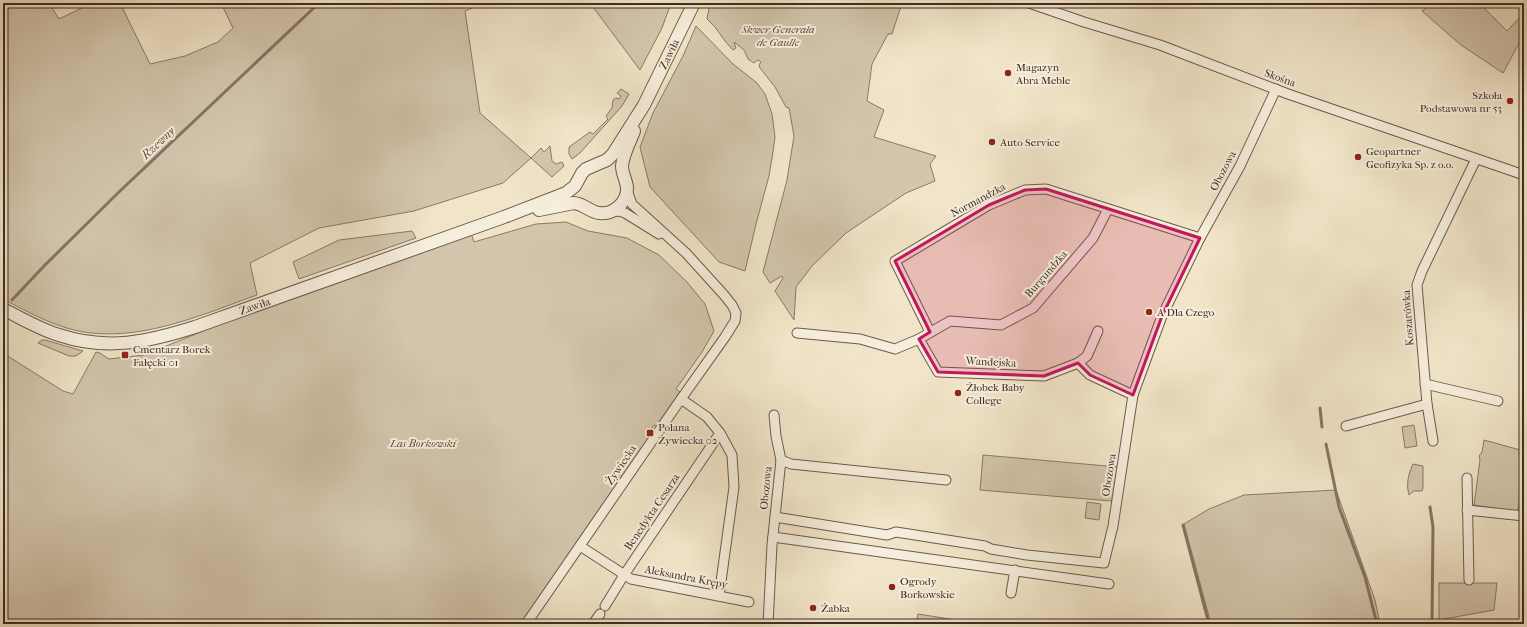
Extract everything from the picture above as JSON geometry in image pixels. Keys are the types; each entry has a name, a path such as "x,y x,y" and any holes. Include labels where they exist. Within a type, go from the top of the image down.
{"street":[{"name":"Zawiła","path":"626,185 622,172 623,162 644,105 694,3"},
{"name":"Skośna","path":"1029,3 1084,22 1160,45 1276,89 1476,159 1524,174"},
{"name":"Obozowa","path":"775,517 888,535 896,532 984,546 991,549 1027,555 1104,563 1113,526 1133,395 1162,316 1200,238 1240,166 1276,89"},
{"name":"Zawiła","path":"3,309 58,335 80,341 115,344 144,341 195,327 504,217 568,192 578,182 586,169 607,160 611,156 644,105"},
{"name":"Koszarówka","path":"1433,440 1427,404 1417,285 1422,271 1476,159"},
{"path":"598,164 605,164 617,168 626,185 632,204 672,242"},
{"path":"578,182 578,197 585,207"},
{"path":"611,212 623,201 626,185"},
{"name":"Normandzka","path":"930,332 895,261 989,205 1025,190 1046,189 1200,238"},
{"name":"Zawiła","path":"504,217 574,203 580,204 594,212 611,212"},
{"name":"Burgundzka","path":"797,333 860,339 893,349 907,345 950,321 1001,325 1033,308 1093,238 1108,209"},
{"path":"611,212 619,211 624,213 672,242"},
{"name":"Żywiecka","path":"526,624 735,321 736,313 732,305 700,267 672,242"},
{"path":"1098,331 1087,356 1078,364 1090,374 1133,395"},
{"name":"Wandejska","path":"919,339 938,372 1044,376 1078,364"},
{"path":"1425,384 1498,401"},
{"path":"681,399 707,417 720,433 732,455 734,487 719,596"},
{"path":"1346,426 1427,404"},
{"name":"Obozowa","path":"768,624 773,537 781,460 776,436 774,415"},
{"name":"Benedykta Cesarza","path":"593,624 624,575 720,433"},
{"path":"781,460 797,465 946,480"},
{"path":"1467,478 1469,580"},
{"path":"1467,510 1524,516"},
{"path":"773,537 1109,584"},
{"name":"Aleksandra Krępy","path":"580,546 631,579 749,602"},
{"path":"1011,593 1015,570"}],"highlighted area":[{"path":"1046,189 1200,238 1162,316 1133,395 1090,375 1078,363 1044,376 938,372 919,339 930,332 895,261 989,205 1025,190"}],"green space":[{"path":"3,3 49,3 59,19 92,3 120,3 150,64 185,56 218,42 233,28 221,3 485,3 465,11 480,113 531,158 503,183 414,211 319,228 250,263 257,295 196,317 155,329 112,334 91,333 57,325 3,299"},
{"path":"590,3 671,3 662,28 640,70"},
{"name":"Skwer Generała de Gaulle","path":"710,3 902,3 892,34 888,34 872,64 867,101 884,110 874,137 936,156 930,164 935,181 906,193 846,233 812,266 796,287 794,320 775,291 783,278 782,276 770,283 763,272 787,180 794,136 789,108 786,107 775,87 760,68 759,65 761,62 758,60 754,63 748,59 744,50 734,42 736,48 733,50 707,19"},
{"path":"1433,3 1479,3 1507,31 1524,13 1524,34 1503,73 1461,45 1422,11"},
{"path":"696,26 733,64 757,83 765,94 772,114 775,137 769,176 745,271 719,262 650,187 640,147 653,113 683,56"},
{"path":"621,89 629,94 622,106 580,153 572,159 569,154 569,147 590,132 593,134 608,119 606,116 612,108 613,100 616,98 619,99 621,96 617,93"},
{"path":"550,146 552,161 556,164 562,162 564,166 552,177 531,158 541,148 544,152"},
{"name":"Las Borkowski","path":"566,222 588,231 627,238 659,255 687,282 705,304 714,331 702,352 676,389 680,392 656,426 654,425 647,436 649,437 520,624 3,624 3,353 63,391 73,394 96,352 109,359 144,355 223,323 471,233 474,242 536,224"},
{"path":"412,231 416,238 299,279 293,262 339,240"},
{"path":"42,340 83,351 76,356 69,356 38,343"},
{"path":"1414,425 1417,446 1405,448 1402,427"},
{"path":"1484,440 1524,451 1524,484 1517,512 1474,505 1480,460 1479,456 1482,452"},
{"path":"983,455 1118,467 1115,493 1111,501 980,490"},
{"path":"1413,464 1423,466 1423,488 1422,491 1414,491 1409,495 1408,480"},
{"path":"1336,490 1375,600 1380,624 1211,624 1184,524 1209,509 1244,495"},
{"path":"1087,502 1101,504 1099,520 1085,518"},
{"path":"1439,583 1497,583 1494,610 1439,620"},
{"path":"918,614 981,624 916,624"}],"waterway":[{"name":"Rzewny","path":"12,300 120,191 319,3"},
{"path":"1320,408 1322,427"},
{"path":"1326,444 1339,507 1365,577 1377,624"},
{"path":"1430,507 1433,527 1432,624"},
{"path":"1183,525 1209,624"}],"place":[{"name":"Magazyn Abra Meble","path":"1008,73"},
{"name":"Szkoła Podstawowa nr 53","path":"1510,101"},
{"name":"Auto Service","path":"992,142"},
{"name":"Geopartner Geofizyka Sp. z o.o.","path":"1358,157"},
{"name":"A Dla Czego","path":"1149,312"},
{"name":"Cmentarz Borek Fałęcki 01","path":"125,355"},
{"name":"Żłobek Baby College","path":"958,393"},
{"name":"Polana Żywiecka 02","path":"650,433"},
{"name":"Ogrody Borkowskie","path":"892,587"},
{"name":"Żabka","path":"813,608"}]}
